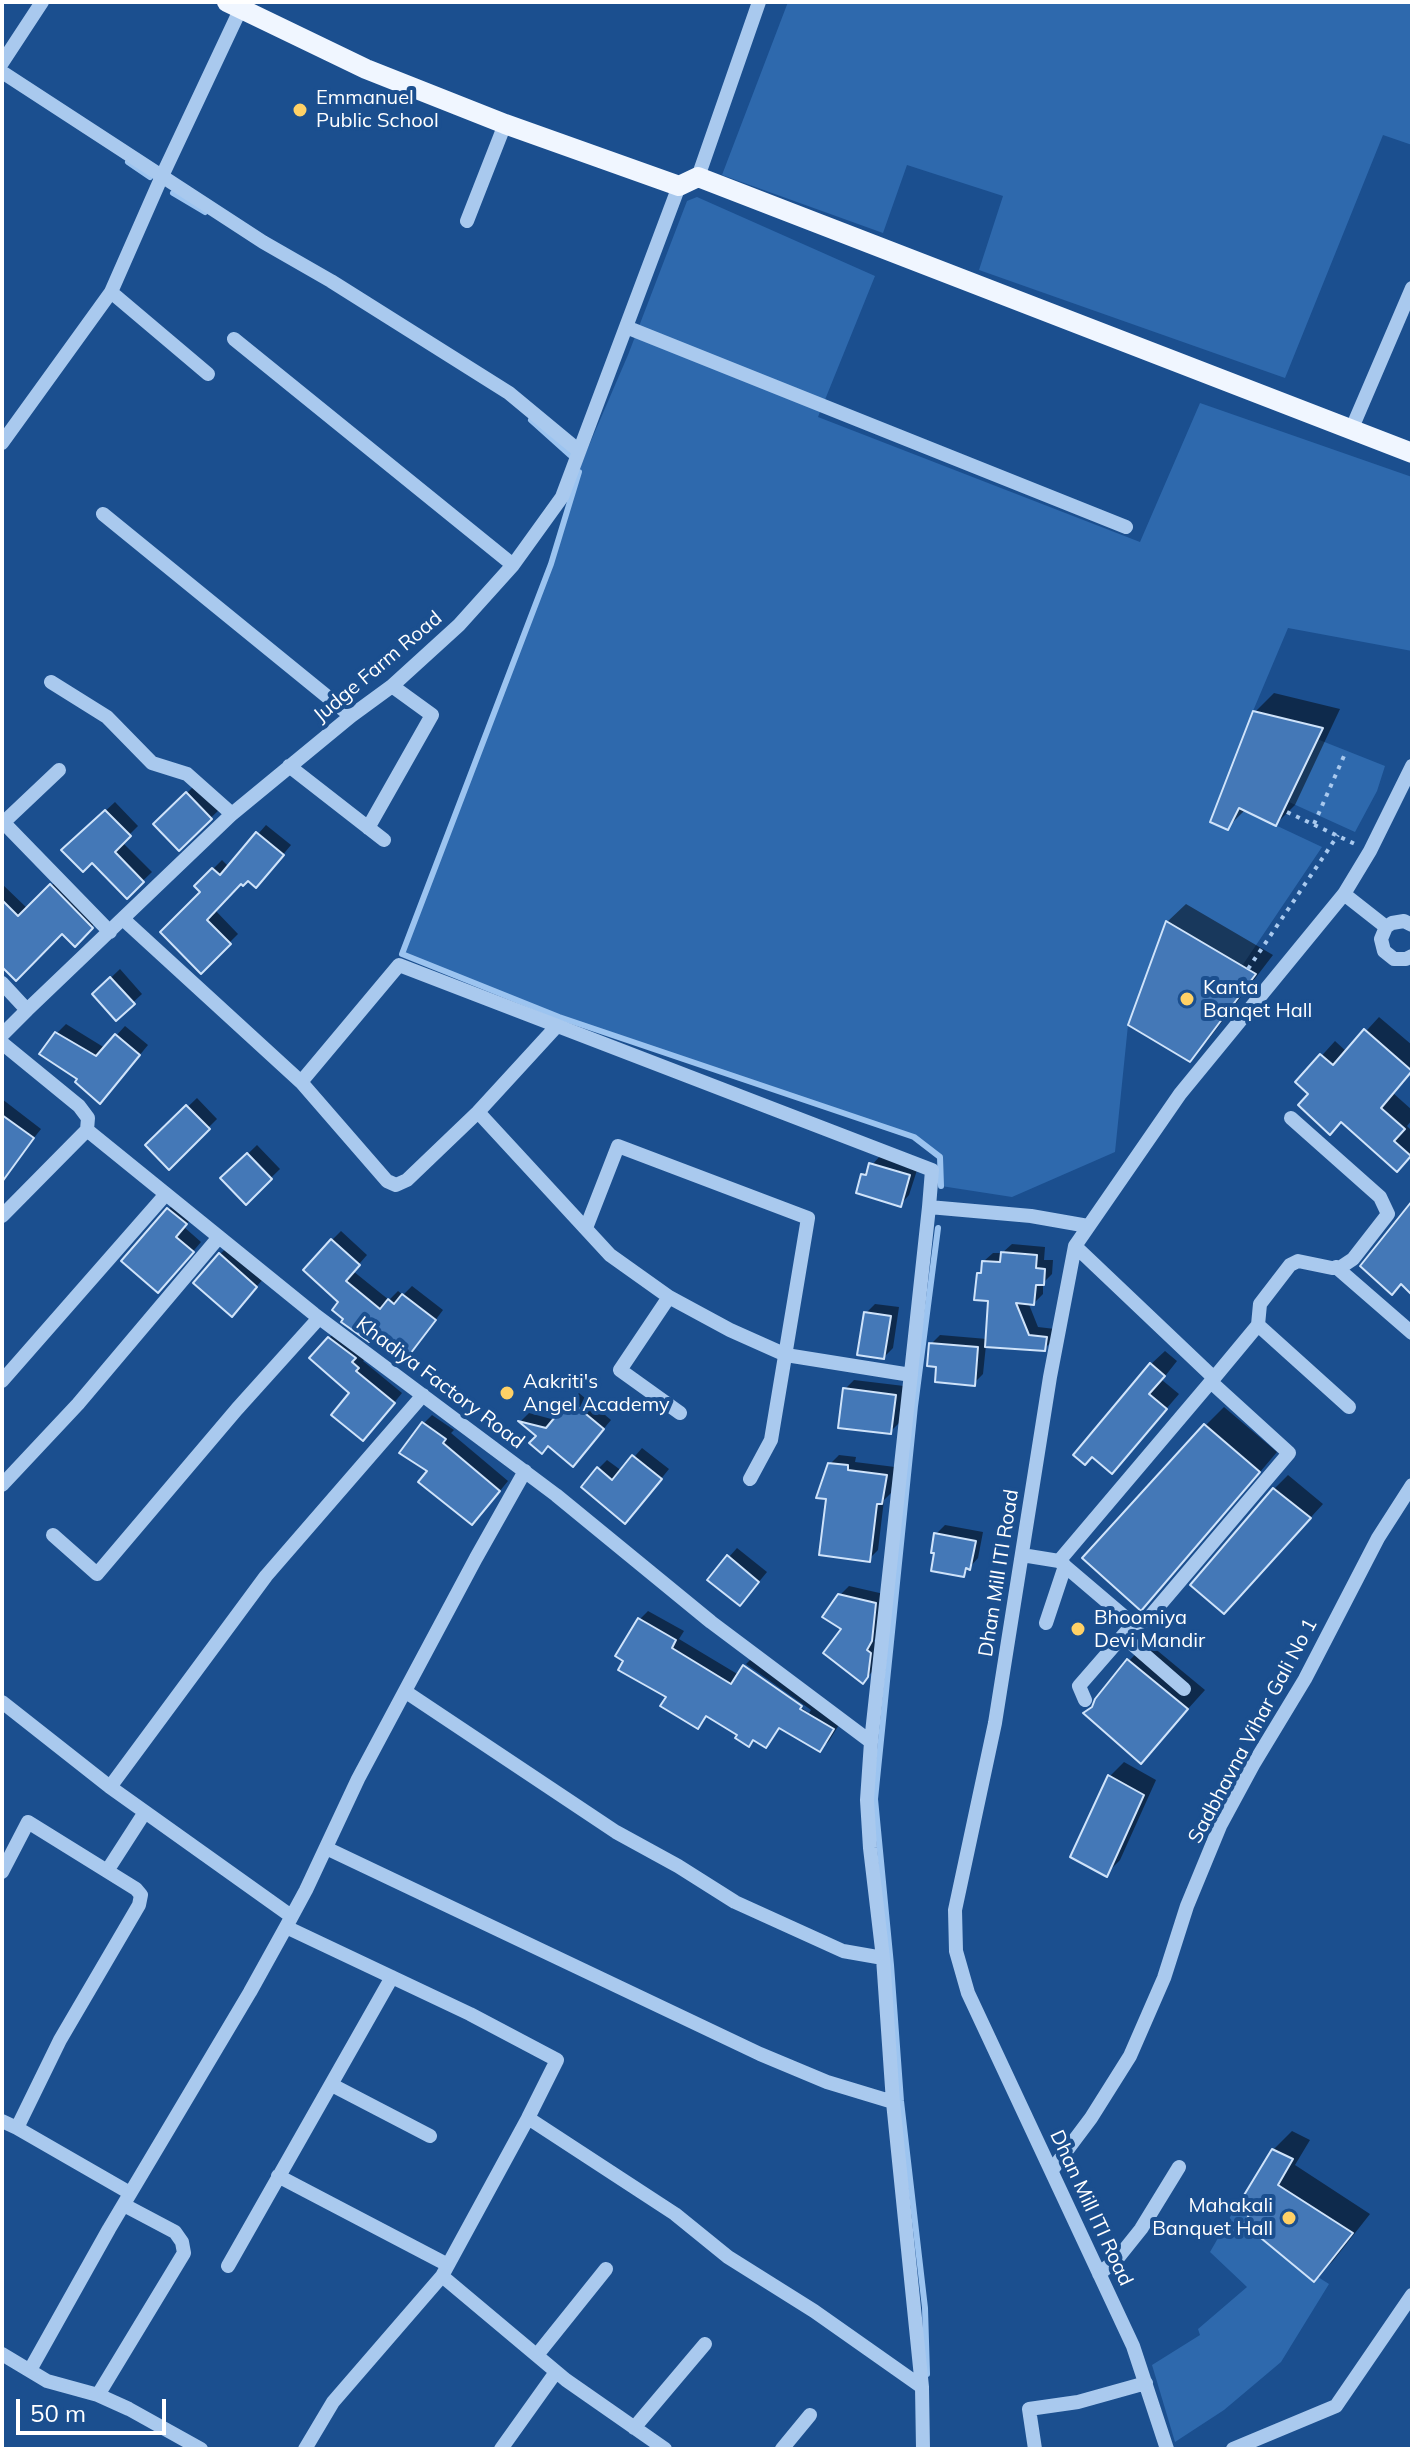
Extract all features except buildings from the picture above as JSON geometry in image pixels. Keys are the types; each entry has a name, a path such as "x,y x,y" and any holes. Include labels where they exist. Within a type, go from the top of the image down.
{"main road":[{"path":"234,5 366,69 505,124 689,182 1412,453"}],"street":[{"path":"2,63 42,2"},
{"name":"Judge Farm Road","path":"27,1010 232,814 392,686 459,625 513,565 562,497 626,327 689,182 759,2"},
{"path":"2,443 111,292 234,5"},
{"path":"2,72 263,242 509,393 579,451"},
{"path":"467,221 505,124"},
{"path":"1352,428 1412,288"},
{"path":"111,292 208,374"},
{"path":"626,327 1126,527"},
{"path":"234,339 513,565"},
{"path":"103,514 351,716"},
{"path":"51,682 107,717 152,763 187,774 232,814"},
{"path":"368,828 432,715 392,686"},
{"path":"289,766 384,840"},
{"name":"Dhan Mill ITI Road","path":"1167,2449 1133,2346 968,1993 956,1951 955,1910 995,1723 1050,1377 1075,1246 1180,1094 1344,894 1370,851 1412,766"},
{"path":"59,770 3,822 110,932"},
{"path":"1344,894 1386,927"},
{"path":"123,919 301,1082 387,1181 396,1185 407,1180 478,1112 556,1027"},
{"path":"1412,925 1398,921 1386,927 1381,939 1384,951 1394,959 1412,956"},
{"path":"301,1082 399,965 932,1170 871,1742 868,1812 922,2387 923,2449"},
{"path":"2,983 27,1010 2,1035"},
{"name":"Khadiya Factory Road","path":"2,1043 79,1106 88,1118 87,1130 319,1318 525,1471 711,1622 871,1742"},
{"path":"478,1112 610,1255 669,1297 730,1330 786,1355 911,1375"},
{"path":"1291,1118 1380,1197 1388,1214 1353,1259 1336,1267"},
{"path":"2,1216 87,1130"},
{"path":"586,1228 618,1146 808,1218 771,1440 750,1479"},
{"path":"2,1381 166,1194"},
{"path":"929,1207 1031,1216 1088,1226"},
{"path":"2,1485 78,1404 219,1237"},
{"path":"1075,1246 1289,1453 1147,1620 1128,1630 1079,1686 1085,1700"},
{"path":"1046,1623 1062,1564 1258,1325 1260,1304 1290,1265 1298,1261 1336,1267 1412,1333"},
{"path":"669,1297 620,1370 680,1413"},
{"path":"53,1535 97,1574 319,1318"},
{"path":"1258,1325 1349,1407"},
{"path":"110,1787 266,1576 423,1395"},
{"path":"30,2370 250,1992 326,1848 358,1779 525,1471"},
{"name":"Sadbhavna Vihar Gali No 1","path":"1052,2170 1091,2118 1130,2056 1164,1978 1187,1906 1220,1826 1305,1679 1378,1538 1412,1485"},
{"path":"1022,1555 1062,1564 1184,1689"},
{"path":"406,1692 616,1832 735,1902 843,1951 883,1958"},
{"path":"2,1702 288,1922 557,2060 445,2270 333,2402 305,2449"},
{"path":"107,1871 145,1812"},
{"path":"2,1872 28,1822 141,1895 139,1905 60,2040 17,2128"},
{"path":"326,1848 760,2054 827,2082 893,2102"},
{"path":"228,2266 392,1977"},
{"path":"332,2085 430,2136"},
{"path":"528,2118 675,2214 728,2257 814,2311 922,2387"},
{"path":"2,2121 127,2199 175,2232 182,2242 184,2253 98,2395"},
{"path":"1099,2274 1117,2259 1141,2229 1179,2167"},
{"path":"278,2176 445,2270 556,2372 665,2449"},
{"path":"537,2355 606,2269"},
{"path":"1233,2449 1336,2406 1412,2295"},
{"path":"634,2428 705,2344"},
{"path":"2,2354 47,2381 98,2395 129,2409 201,2449"},
{"path":"501,2449 556,2372"},
{"path":"1035,2449 1029,2409 1078,2402 1146,2383"},
{"path":"782,2449 810,2415"}],"path":[{"path":"1314,824 1344,756"},
{"path":"1287,812 1370,851"},
{"path":"1248,969 1338,835"}],"shaded area":[{"path":"788,2 1412,2 1412,145 1383,135 1285,378 979,270 1003,196 907,165 883,233 722,175"},
{"path":"697,197 875,276 818,417 1140,542 1200,403 1412,477 1412,651 1288,628 1253,711 1228,830 1239,808 1322,847 1242,966 1165,922 1128,1025 1115,1152 1012,1197 941,1186 940,1157 914,1137 559,1017 402,954 551,564 581,464 628,355 687,201"},
{"path":"1317,739 1385,766 1377,791 1355,832 1289,802"},
{"path":"1237,2205 1250,2213 1245,2224 1314,2282 1318,2277 1329,2284 1281,2362 1224,2410 1175,2442 1152,2365 1200,2335 1198,2329 1247,2287 1210,2252"}],"waterway":[{"path":"128,162 150,177"},
{"path":"173,193 205,212"},
{"path":"531,420 570,455"},
{"path":"579,472 551,564 402,954 559,1017 914,1137 940,1157 941,1186"},
{"path":"927,2374 925,2308 901,2101 875,1799 915,1406 938,1228"}],"place":[{"name":"Emmanuel Public School","path":"300,110"},
{"name":"Kanta Banqet Hall","path":"1187,999"},
{"name":"Aakriti's Angel Academy","path":"507,1393"},
{"name":"Bhoomiya Devi Mandir","path":"1078,1629"},
{"name":"Mahakali Banquet Hall","path":"1289,2218"}]}
